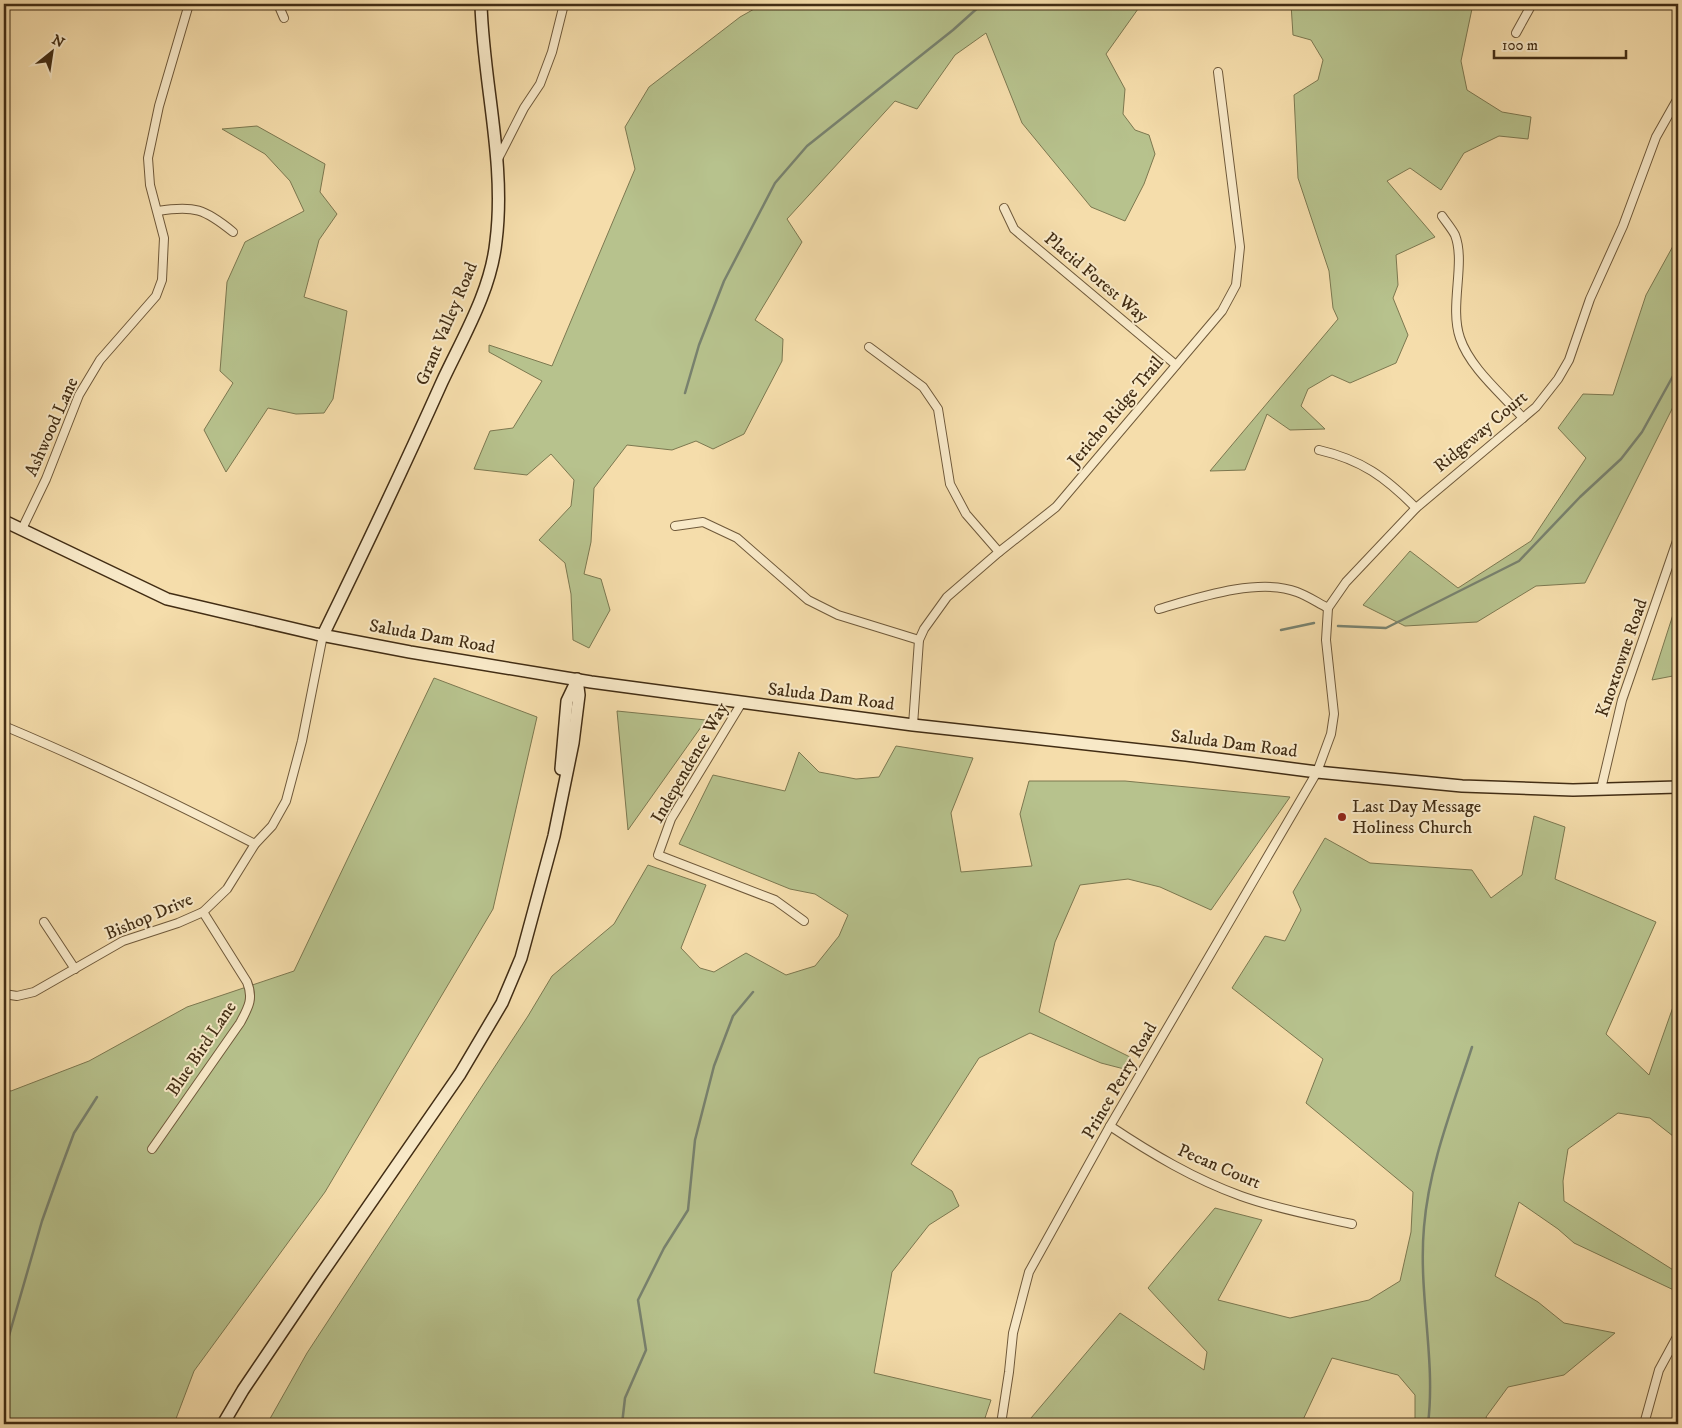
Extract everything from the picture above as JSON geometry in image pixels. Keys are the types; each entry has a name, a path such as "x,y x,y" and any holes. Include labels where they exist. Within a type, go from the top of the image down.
{"street":[{"name":"Ashwood Lane","path":"22,529 46,479 79,395 100,360 156,296 162,280 164,238 150,186 148,158 150,139 189,4"},
{"path":"278,4 284,18"},
{"name":"Grant Valley Road","path":"323,635 469,326 490,274 497,240 496,162 481,4"},
{"path":"496,162 524,108 540,84 552,52 564,4"},
{"path":"1516,33 1532,4"},
{"name":"Jericho Ridge Trail","path":"913,725 919,640 924,629 948,597 999,552 1056,507 1222,311 1236,284 1240,247 1218,72"},
{"name":"Ridgeway Court","path":"1328,608 1346,582 1416,508 1523,418 1548,393 1569,360 1590,299 1623,226 1656,137 1678,98"},
{"path":"158,211 183,207 204,211 233,232"},
{"name":"Placid Forest Way","path":"1004,208 1014,229 1176,365"},
{"path":"1442,216 1455,236 1458,253 1456,315 1460,340 1475,364 1523,418"},
{"path":"869,347 923,387 938,409 950,484 966,514 999,552"},
{"path":"1319,450 1362,463 1378,474 1416,508"},
{"name":"Saluda Dam Road","path":"4,521 167,599 323,635 410,652 578,679 741,704 1186,755 1317,772 1462,786 1601,789 1678,787"},
{"path":"675,526 702,522 737,538 808,600 838,615 919,640"},
{"name":"Knoxtowne Road","path":"1601,789 1622,700 1678,538"},
{"path":"1159,609 1217,594 1270,588 1296,592 1328,608 1326,640 1334,714 1331,734 1317,772"},
{"name":"Bishop Drive","path":"4,994 27,995 75,970 123,941 178,923 203,912 227,888 255,844 272,826 286,801 302,741 323,635"},
{"path":"223,1424 243,1390 318,1279 460,1074 502,1003 521,958 554,836 561,790 561,762 568,701 578,679"},
{"name":"Independence Way","path":"741,704 671,819 658,855 775,900 804,921"},
{"path":"4,726 95,764 197,813 255,844"},
{"name":"Prince Perry Road","path":"1001,1424 1010,1372 1013,1333 1030,1272 1110,1126 1317,772"},
{"name":"Blue Bird Lane","path":"152,1149 240,1023 251,1004 247,982 203,912"},
{"path":"44,922 75,970"},
{"name":"Pecan Court","path":"1110,1126 1157,1156 1194,1176 1234,1193 1352,1224"},
{"path":"1644,1424 1659,1370 1678,1335"}],"green space":[{"path":"763,4 1147,4 1138,9 1106,54 1125,89 1123,114 1135,130 1149,135 1155,154 1144,184 1125,221 1091,207 1022,123 986,33 955,55 917,109 895,101 787,219 802,242 755,320 783,339 782,361 744,434 713,449 696,441 672,450 627,445 594,488 591,542 584,574 601,579 610,610 589,648 573,640 571,594 565,563 539,540 571,506 574,480 551,454 527,475 474,469 490,431 513,428 542,381 489,352 489,345 552,366 635,169 625,127 649,87 740,17"},
{"path":"1291,4 1473,4 1461,61 1467,90 1502,112 1531,117 1528,139 1499,136 1464,153 1441,190 1410,168 1387,181 1435,237 1396,255 1398,285 1393,298 1408,335 1396,363 1350,383 1332,375 1308,389 1301,406 1325,429 1290,430 1267,414 1245,470 1210,471 1338,319 1333,308 1329,271 1298,178 1294,95 1318,80 1323,60 1311,40 1293,35"},
{"path":"257,126 325,164 320,192 337,214 319,240 304,297 347,311 333,399 324,413 296,414 268,408 226,472 204,430 233,383 220,371 227,282 245,242 304,211 290,181 265,154 222,129"},
{"path":"1678,237 1678,397 1585,583 1536,586 1477,622 1405,626 1363,605 1410,551 1458,588 1531,541 1586,458 1558,428 1583,394 1613,395 1646,295"},
{"path":"1678,599 1678,675 1652,680"},
{"path":"434,678 537,717 493,909 325,1192 194,1371 174,1424 4,1424 4,1089 11,1091 89,1061 187,1007 294,971"},
{"path":"617,711 706,720 628,830"},
{"path":"896,746 973,758 951,813 961,872 1032,866 1020,814 1029,781 1125,781 1290,797 1211,910 1160,887 1128,879 1080,885 1055,942 1039,1012 1132,1058 1128,1070 1101,1063 1030,1033 979,1058 911,1164 952,1191 959,1206 929,1225 892,1272 874,1373 991,1400 983,1424 267,1424 307,1353 528,1016 552,976 614,924 648,865 706,885 681,948 700,968 714,972 746,953 786,975 815,966 839,936 848,915 815,894 790,889 679,844 713,775 785,791 799,752 819,772 856,779 879,777"},
{"path":"1534,816 1565,827 1555,879 1656,922 1606,1034 1649,1075 1673,1007 1678,1004 1678,1140 1650,1118 1618,1113 1568,1149 1563,1181 1564,1201 1678,1273 1678,1292 1574,1243 1558,1229 1519,1202 1495,1276 1538,1302 1564,1323 1615,1333 1564,1375 1508,1387 1486,1417 1489,1424 1415,1424 1415,1395 1398,1375 1332,1358 1301,1424 1029,1424 1031,1418 1120,1313 1204,1370 1207,1352 1148,1288 1215,1208 1262,1220 1218,1300 1290,1318 1369,1300 1400,1281 1411,1232 1413,1192 1306,1103 1323,1059 1232,988 1265,936 1285,941 1301,910 1293,892 1325,838 1370,863 1472,870 1491,898 1522,875"}],"waterway":[{"path":"685,393 699,345 724,281 775,183 807,146 953,30 982,4"},
{"path":"1338,626 1386,628 1519,561 1580,497 1621,459 1642,432 1678,367"},
{"path":"1281,630 1314,623"},
{"path":"622,1424 625,1398 646,1350 638,1300 664,1248 688,1210 695,1140 714,1066 733,1016 753,992"},
{"path":"1428,1424 1430,1375 1423,1276 1424,1227 1436,1158 1472,1047"},
{"path":"4,1353 42,1221 58,1176 74,1133 97,1097"}],"place":[{"name":"Last Day Message Holiness Church","path":"1342,817"}]}
